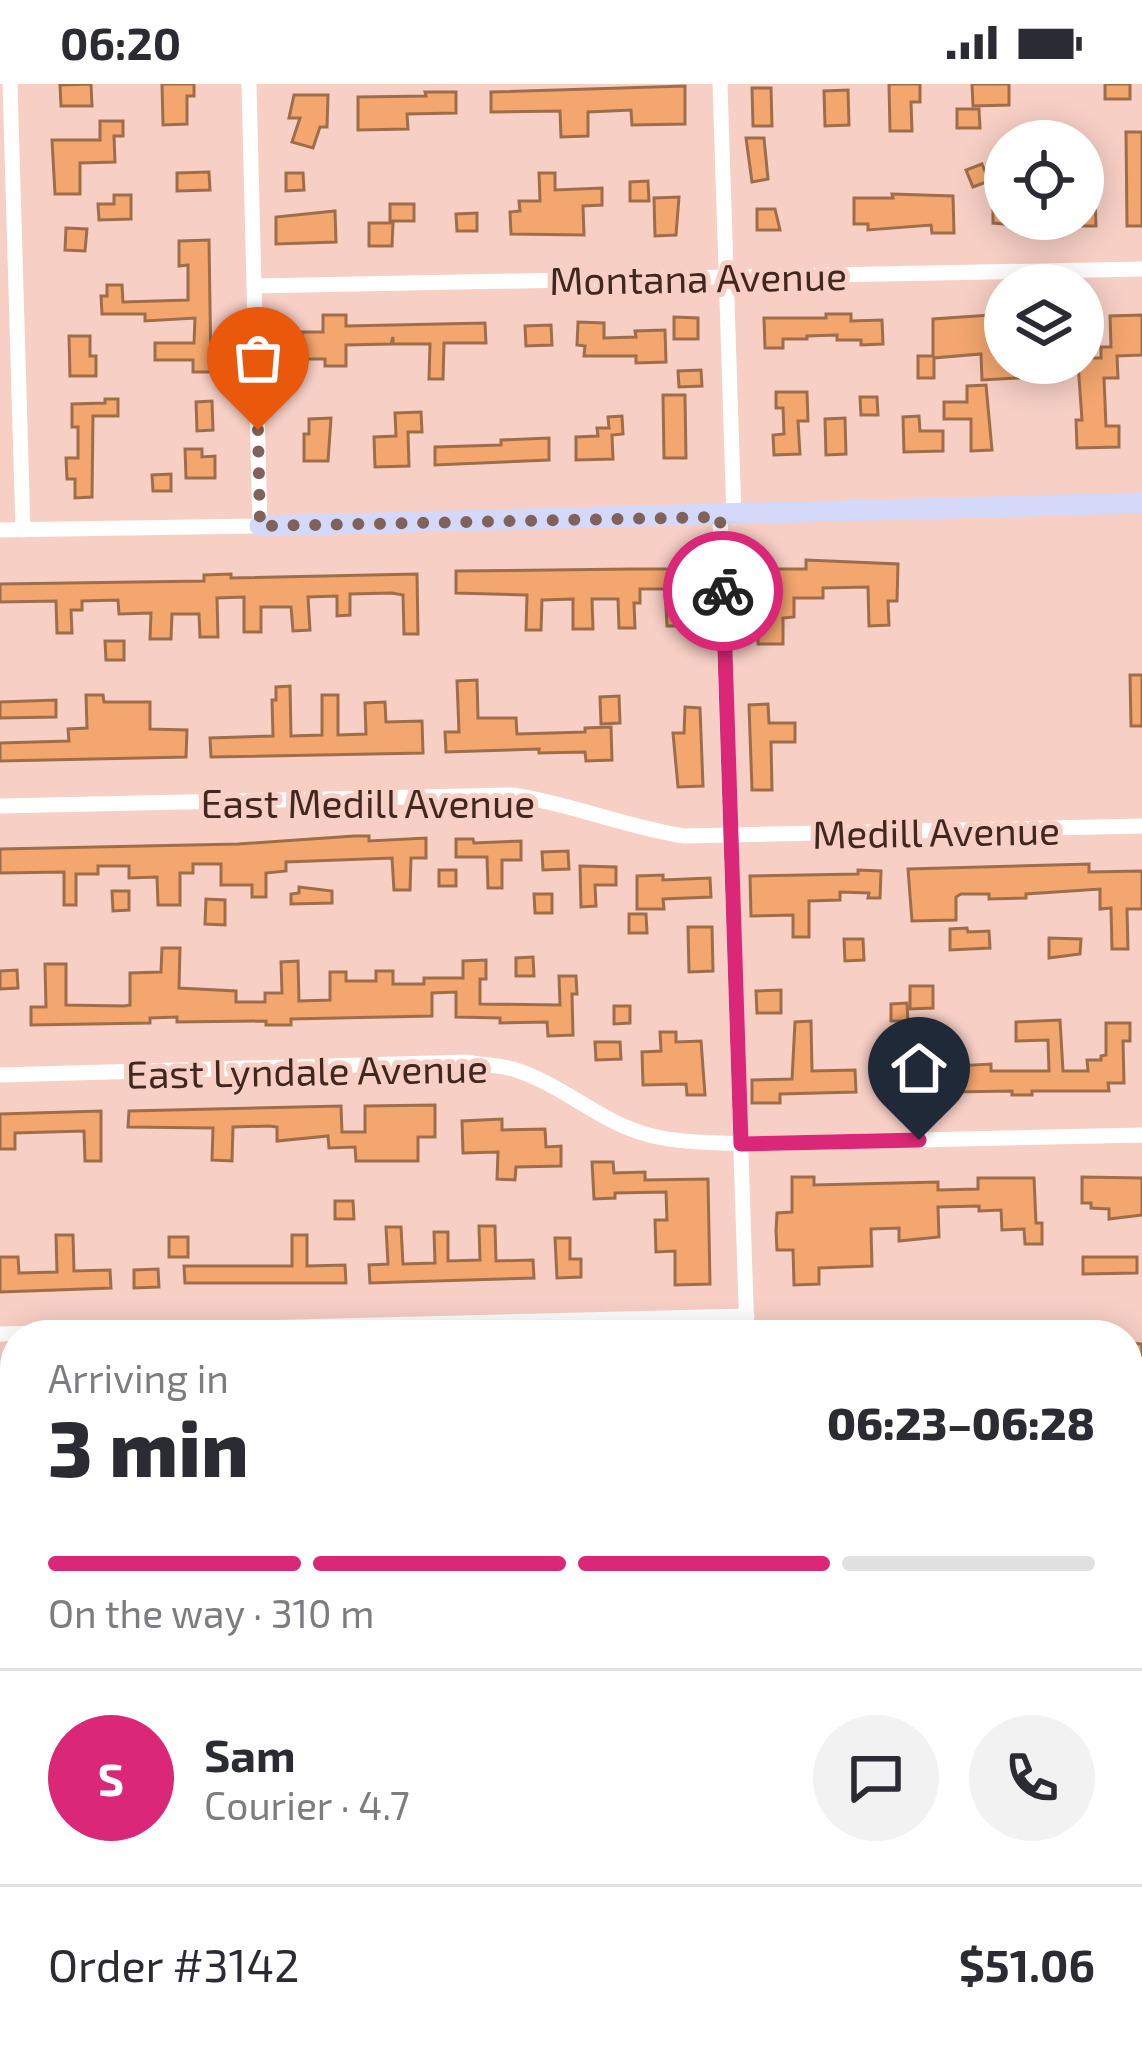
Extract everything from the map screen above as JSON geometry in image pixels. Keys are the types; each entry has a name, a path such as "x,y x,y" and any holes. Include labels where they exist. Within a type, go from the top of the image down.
{"street":[{"path":"10,84 23,530"},
{"path":"249,84 260,526"},
{"path":"720,84 731,836 747,1320"},
{"name":"Montana Avenue","path":"254,286 1142,269"},
{"path":"0,530 727,517 1142,503"},
{"name":"East Medill Avenue","path":"0,806 513,795 566,803 650,831 731,836"},
{"name":"Medill Avenue","path":"731,836 1142,826"},
{"name":"East Lyndale Avenue","path":"0,1075 467,1062 514,1070 610,1121 643,1134 687,1142 1142,1135"},
{"path":"581,1320 747,1316"}],"building":[{"path":"91,84 92,106 61,106 60,85"},
{"path":"162,84 194,84 194,96 187,96 187,124 163,125"},
{"path":"889,84 920,84 920,102 911,102 912,131 890,131"},
{"path":"972,84 1009,84 1009,105 973,106"},
{"path":"1105,84 1130,84 1130,99 1105,99"},
{"path":"685,86 685,124 632,125 631,110 588,112 588,136 561,137 560,111 491,112 491,92"},
{"path":"752,88 771,88 772,126 753,126"},
{"path":"848,90 849,125 825,126 824,91"},
{"path":"425,92 456,92 456,113 407,114 408,129 358,130 358,97 426,96"},
{"path":"294,95 328,95 327,127 320,127 313,148 292,142 300,118 289,118"},
{"path":"957,109 979,109 980,128 957,128"},
{"path":"100,121 123,121 123,136 114,136 115,162 80,163 80,194 55,194 52,140 100,140"},
{"path":"1126,132 1142,132 1142,226 1127,226"},
{"path":"746,138 764,138 768,179 752,182"},
{"path":"982,164 984,183 973,187 966,170"},
{"path":"209,172 210,190 177,191 177,173"},
{"path":"286,173 303,173 304,190 286,191"},
{"path":"539,173 555,173 555,190 602,188 602,205 583,206 584,235 511,234 510,212 520,211 519,201 540,201"},
{"path":"648,181 649,201 630,201 630,182"},
{"path":"892,194 953,196 954,233 932,233 931,225 868,230 868,224 854,224 854,198 893,198"},
{"path":"114,195 131,195 131,219 99,220 98,204 114,204"},
{"path":"679,197 676,235 655,236 654,198"},
{"path":"390,204 414,204 414,221 390,221"},
{"path":"757,209 775,209 780,230 757,230"},
{"path":"335,211 336,242 276,244 276,217"},
{"path":"477,213 477,231 457,231 456,214"},
{"path":"369,223 393,223 392,246 369,246"},
{"path":"66,228 87,229 85,251 65,250"},
{"path":"209,240 211,372 193,372 193,360 155,360 155,343 194,343 195,318 145,321 145,314 102,314 101,296 107,296 107,285 122,285 123,302 188,300 188,265 179,266 179,241"},
{"path":"826,314 851,314 851,321 882,320 883,344 861,345 861,340 837,340 837,335 807,336 783,339 783,348 765,348 764,318 826,318"},
{"path":"323,315 346,315 346,326 485,323 486,343 444,343 443,379 429,379 430,344 393,344 393,337 391,344 346,345 346,366 325,366 325,359 302,359 302,332 323,332"},
{"path":"984,315 984,380 981,354 934,358 934,378 918,378 918,356 933,356 933,319"},
{"path":"1142,315 1142,355 1117,356 1118,378 1104,378 1104,347 1111,347 1110,316"},
{"path":"674,317 698,318 698,339 674,339"},
{"path":"578,322 604,323 604,338 665,330 666,362 636,363 636,356 584,356 585,346 577,345"},
{"path":"551,325 552,345 526,346 525,326"},
{"path":"69,336 90,336 96,376 70,376"},
{"path":"701,370 702,386 679,387 678,371"},
{"path":"1104,378 1106,426 1119,426 1119,447 1077,448 1076,420 1082,420 1079,384 1104,384"},
{"path":"986,385 992,450 971,451 971,419 944,419 944,402 967,402 967,386"},
{"path":"776,392 807,392 808,421 798,421 800,454 774,455 773,435 784,434 783,408 776,408"},
{"path":"663,395 685,395 686,458 664,458"},
{"path":"860,397 877,397 878,415 861,415"},
{"path":"105,399 118,399 118,416 93,416 92,497 75,498 75,479 67,479 66,458 78,458 72,404 105,403"},
{"path":"212,401 213,430 197,431 196,402"},
{"path":"421,412 422,432 408,432 409,466 375,467 374,437 396,436 395,413"},
{"path":"622,416 623,434 612,435 613,459 576,460 576,437 598,436 597,428 609,428 608,417"},
{"path":"919,416 920,431 943,431 943,451 904,452 903,417"},
{"path":"331,418 328,461 304,461 309,419"},
{"path":"845,418 846,454 826,455 825,419"},
{"path":"549,438 549,460 435,465 435,447"},
{"path":"185,449 202,449 202,457 215,456 215,478 186,478"},
{"path":"171,474 171,491 153,491 152,475"},
{"path":"806,560 898,564 897,601 888,601 889,625 869,626 868,587 823,588 823,598 794,598 794,617 783,618 783,644 758,644 758,569 806,569"},
{"path":"699,569 700,587 681,587 683,626 667,626 665,589 640,589 640,603 634,603 635,628 619,628 618,599 592,599 593,629 573,629 573,599 542,600 541,630 526,630 527,595 456,593 456,571"},
{"path":"231,574 231,578 417,574 418,634 404,634 403,595 392,593 350,594 350,615 337,616 337,596 308,597 310,630 293,631 291,607 261,607 261,632 244,632 244,597 217,598 218,637 200,637 199,614 172,614 171,639 150,639 151,613 119,614 118,600 82,601 82,610 71,610 72,633 57,633 56,601 0,602 0,584 204,581 204,575"},
{"path":"105,641 124,641 124,660 106,660"},
{"path":"1130,675 1142,675 1142,726 1131,726"},
{"path":"477,680 478,718 516,718 517,734 611,727 612,760 586,761 585,752 539,753 539,749 446,752 445,732 459,732 457,681"},
{"path":"290,686 291,736 322,735 322,695 338,695 338,735 366,734 365,703 385,702 386,722 422,721 423,753 211,757 210,738 273,736 276,687"},
{"path":"86,695 103,695 104,702 150,702 150,729 187,730 186,757 0,761 0,743 69,741 68,729 87,728"},
{"path":"619,696 620,723 601,724 600,697"},
{"path":"56,700 56,717 0,718 0,702"},
{"path":"768,704 769,723 795,723 795,742 771,742 772,790 752,790 749,705"},
{"path":"685,707 700,708 703,786 678,787 673,733 684,733"},
{"path":"369,836 369,841 426,838 426,858 411,858 410,890 394,890 392,858 286,862 286,871 266,873 266,897 252,897 252,885 221,885 221,864 193,864 193,873 180,873 180,905 158,905 157,877 129,878 129,866 98,866 98,874 76,874 76,905 64,905 64,872 0,873 0,849 238,844"},
{"path":"456,839 521,841 521,860 502,860 502,888 488,888 487,857 456,857"},
{"path":"568,851 569,869 543,870 542,852"},
{"path":"1089,864 1089,872 1142,871 1142,909 1127,909 1128,949 1112,949 1111,908 1100,909 1100,889 1026,894 1026,898 961,894 956,897 956,920 912,921 908,869"},
{"path":"580,866 616,867 616,885 595,885 596,906 581,907"},
{"path":"439,870 456,870 456,886 439,886"},
{"path":"858,870 881,871 880,898 840,892 840,900 809,901 809,937 793,937 793,915 751,916 750,876 858,874"},
{"path":"663,875 663,880 710,878 711,897 663,899 664,909 637,909 637,876"},
{"path":"299,887 332,891 332,903 291,904 291,894 299,893"},
{"path":"112,891 129,891 129,910 113,911"},
{"path":"534,894 552,894 552,913 535,913"},
{"path":"206,899 225,900 225,925 205,924"},
{"path":"629,914 646,914 647,933 629,933"},
{"path":"688,927 712,927 713,971 689,972"},
{"path":"967,928 968,932 989,931 990,948 950,950 950,929"},
{"path":"1049,938 1081,939 1080,954 1049,958"},
{"path":"844,939 863,939 864,960 845,961"},
{"path":"162,948 180,948 179,988 236,991 236,1002 265,1002 265,993 282,993 281,962 298,961 299,1001 330,1000 330,972 346,972 346,981 376,981 376,971 393,971 393,984 424,984 424,978 463,978 463,961 486,960 480,1004 560,1005 559,976 576,976 573,1035 548,1036 547,1022 456,1017 456,992 432,993 432,1016 291,1019 291,1025 177,1022 177,1017 150,1018 150,1023 31,1025 31,1007 46,1007 45,964 66,964 66,1005 124,1006 130,1005 130,973 161,972"},
{"path":"533,957 534,976 516,976 516,958"},
{"path":"17,970 18,988 0,989 0,971"},
{"path":"910,986 933,986 933,1008 910,1009"},
{"path":"781,990 781,1013 757,1013 756,991"},
{"path":"907,1003 908,1021 891,1021 891,1004"},
{"path":"614,1006 630,1006 630,1023 614,1024"},
{"path":"1060,1020 1063,1071 1088,1071 1087,1060 1106,1055 1106,1023 1130,1023 1130,1041 1123,1041 1124,1083 1108,1083 1109,1091 1032,1091 1032,1095 952,1092 952,1088 885,1089 884,1064 901,1064 901,1069 991,1064 991,1071 1049,1071 1048,1040 1016,1041 1016,1022"},
{"path":"811,1021 812,1071 855,1070 856,1092 780,1094 780,1103 752,1103 752,1080 792,1079 795,1022"},
{"path":"660,1032 676,1032 676,1042 701,1041 705,1095 687,1095 686,1084 643,1085 642,1052 661,1051"},
{"path":"595,1042 620,1042 621,1059 596,1060"},
{"path":"435,1105 435,1137 418,1137 418,1161 356,1161 355,1147 329,1148 328,1136 277,1141 277,1127 269,1126 233,1127 232,1161 212,1160 213,1128 128,1127 129,1111 341,1106 342,1132 365,1132 365,1106"},
{"path":"101,1111 101,1161 85,1161 84,1131 15,1133 15,1149 0,1149 0,1114"},
{"path":"502,1119 502,1130 545,1129 546,1147 561,1146 561,1166 516,1167 515,1180 497,1179 498,1152 463,1153 462,1121"},
{"path":"592,1162 613,1162 614,1173 645,1172 645,1180 708,1179 710,1284 675,1285 675,1251 656,1252 655,1220 667,1220 666,1192 615,1193 615,1198 594,1199"},
{"path":"792,1177 814,1177 814,1185 938,1182 938,1190 978,1189 978,1178 1034,1178 1042,1244 1025,1244 1024,1229 1002,1230 1001,1210 938,1207 939,1237 899,1241 899,1228 871,1229 872,1266 819,1268 819,1284 794,1285 793,1250 777,1250 776,1231 777,1213 792,1212"},
{"path":"1082,1177 1142,1178 1142,1215 1109,1219 1109,1209 1082,1203"},
{"path":"335,1201 353,1201 354,1219 335,1219"},
{"path":"479,1226 495,1226 496,1261 533,1260 534,1278 370,1283 369,1265 388,1264 386,1227 401,1227 403,1264 435,1263 434,1232 448,1232 448,1261 480,1260"},
{"path":"56,1235 73,1235 74,1271 110,1270 111,1288 0,1292 0,1257 18,1257 19,1273 57,1272"},
{"path":"292,1235 307,1235 307,1266 345,1265 346,1283 185,1283 184,1266 292,1266"},
{"path":"169,1237 188,1237 188,1257 169,1257"},
{"path":"555,1238 570,1238 570,1259 581,1259 581,1277 557,1278"},
{"path":"1083,1257 1137,1257 1137,1273 1083,1274"},
{"path":"158,1269 159,1287 134,1288 134,1270"}],"way so far":[{"path":"258,430 260,526 720,517 723,591"}],"route":[{"path":"723,591 741,1144 919,1140"}]}
